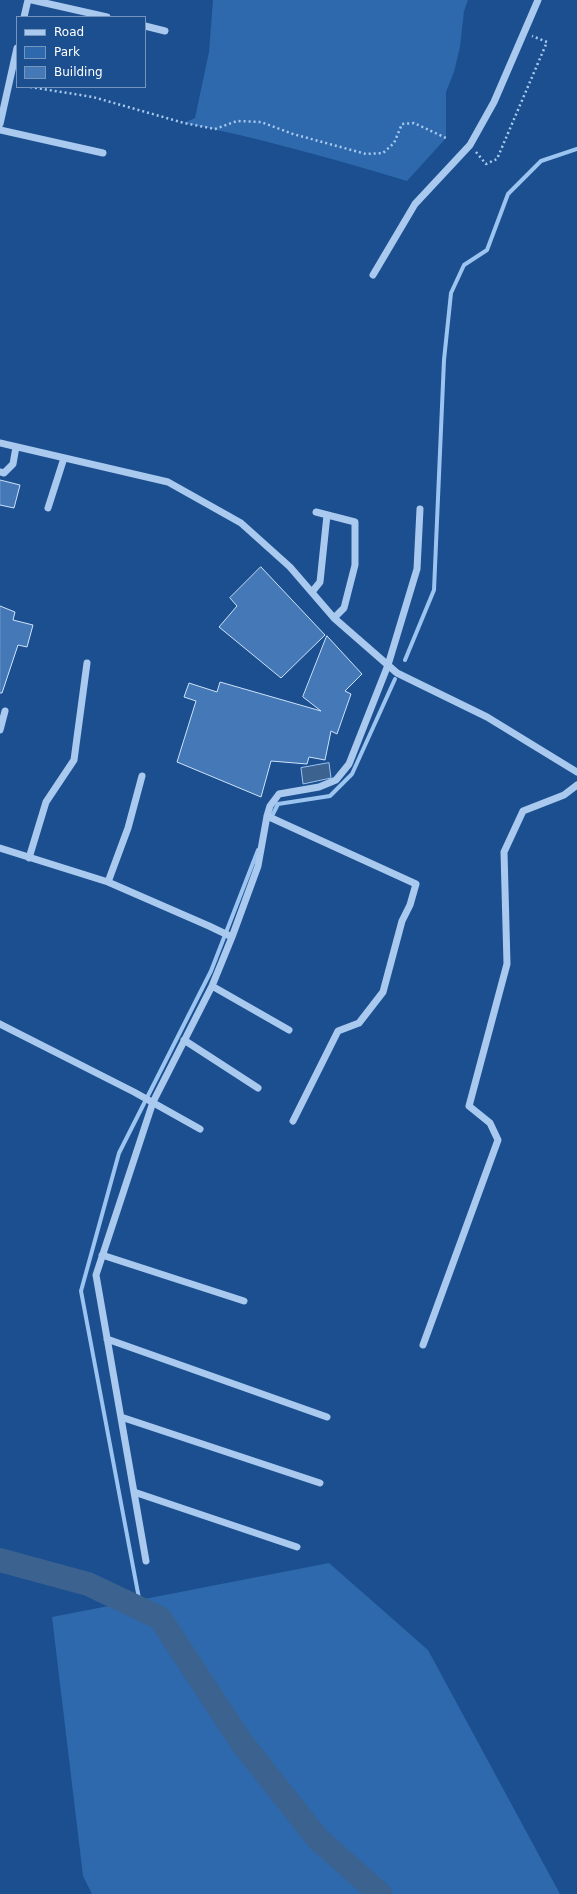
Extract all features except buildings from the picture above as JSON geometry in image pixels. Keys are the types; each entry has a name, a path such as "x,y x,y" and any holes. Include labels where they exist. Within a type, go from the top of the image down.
{"street":[{"path":"24,16 28,0"},
{"path":"32,0 103,16"},
{"path":"373,275 415,204 470,145 494,102 538,0"},
{"path":"146,26 165,31"},
{"path":"0,124 16,52"},
{"path":"0,130 103,154"},
{"path":"0,443 168,482 241,523 290,567 334,618 397,674 487,716 577,772"},
{"path":"0,472 4,473 13,464 16,447"},
{"path":"48,508 64,458"},
{"path":"146,1561 96,1275 152,1102 212,986 232,937 258,866 270,806 279,794 319,787 336,780 349,764 388,665 417,569 420,509"},
{"path":"316,512 355,522 355,565 344,608 334,618"},
{"path":"312,592 320,582 327,515"},
{"path":"29,858 46,802 74,760 87,663"},
{"path":"0,730 5,711"},
{"path":"108,882 128,828 142,776"},
{"path":"423,1345 498,1140 490,1123 469,1106 507,964 504,852 523,811 564,794 577,784"},
{"path":"267,816 416,884 410,905 402,920 383,992 359,1023 338,1030 293,1121"},
{"path":"0,848 108,882 232,937"},
{"path":"212,986 288,1030"},
{"path":"0,1024 152,1102 200,1129"},
{"path":"184,1040 258,1088"},
{"path":"102,1254 244,1301"},
{"path":"107,1339 327,1416"},
{"path":"121,1417 320,1483"},
{"path":"134,1492 297,1547"}],"path":[{"path":"470,145 486,164 497,159 547,42 524,34"},
{"path":"36,88 93,97 184,123 215,129 237,121 261,122 293,134 366,154 383,153 394,143 402,124 414,123 446,138"}],"green space":[{"path":"213,0 468,0 464,11 460,47 454,72 446,92 446,138 407,181 297,149 184,123 195,118 209,52"},
{"path":"329,1563 428,1650 560,1894 92,1894 83,1876 52,1617"}],"shaded area":[{"path":"329,763 331,778 303,784 301,768"}],"waterway":[{"path":"405,660 434,590 444,360 451,293 464,265 487,250 508,194 541,161 577,149"},
{"path":"273,814 278,804 330,796 352,774 395,679"},
{"path":"141,1609 81,1291 119,1153 211,971 258,850"},
{"path":"0,1560 88,1584 160,1618 242,1743 318,1839 380,1894"}]}
